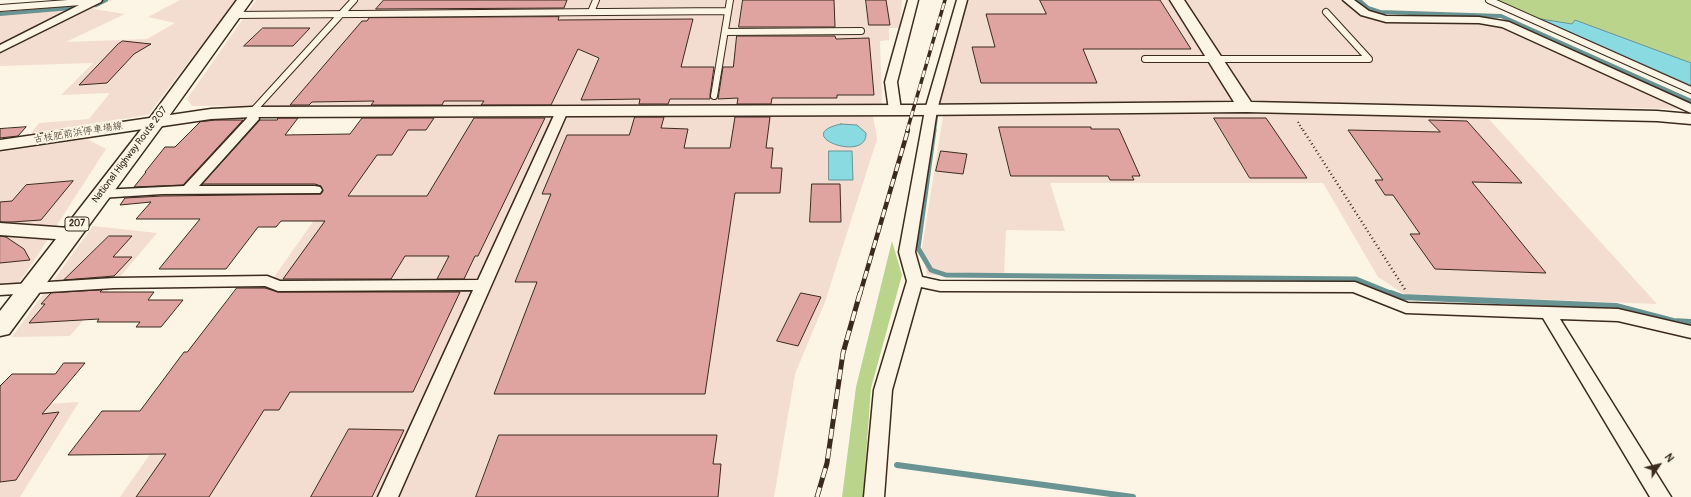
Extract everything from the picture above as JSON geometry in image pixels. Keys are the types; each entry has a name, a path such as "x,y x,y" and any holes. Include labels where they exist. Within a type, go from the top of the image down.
{"highway":[{"name":"National Highway Route 207","path":"0,328 69,234 156,122 245,0"}],"street":[{"path":"2,49 96,0"},
{"path":"895,110 891,82 912,0"},
{"path":"874,497 883,390 915,281 908,252 931,110 962,0"},
{"path":"1177,0 1246,107"},
{"path":"1348,0 1365,13 1386,19 1479,20 1505,24 1691,109"},
{"name":"古枝肥前浜停車場線","path":"0,145 211,114 252,112 931,110 1246,107 1657,116 1691,119"},
{"path":"388,497 562,111"},
{"path":"188,190 253,119 252,112"},
{"path":"100,194 188,190 315,190"},
{"path":"0,229 69,234"},
{"path":"0,290 114,283 267,281 278,286 484,284"},
{"path":"915,281 940,286 1355,287 1406,308 1548,314 1618,315 1691,332"},
{"path":"1548,314 1661,497"}],"lane":[{"path":"0,8 96,0"},
{"path":"252,112 354,0"},
{"path":"591,12 596,0"},
{"path":"714,96 730,0"},
{"path":"1489,0 1691,90"},
{"path":"234,15 728,11"},
{"path":"1145,59 1369,60 1326,12"},
{"path":"725,32 861,31"}],"path":[{"path":"1289,108 1407,294"}],"shaded area":[{"path":"51,0 112,0 93,9 125,14 66,42 147,39 175,23 148,17 180,0 236,0 148,115 31,133 39,123 89,119 110,93 61,95 93,63 0,66 0,13 41,9"},
{"path":"256,0 902,0 900,28 889,28 889,40 880,41 882,104 192,106 187,99"},
{"path":"967,0 1344,0 1364,15 1379,20 1488,22 1505,26 1683,109 1276,102 938,104"},
{"path":"1281,113 1487,117 1657,304 1404,294 1378,277 1323,183 1050,183 1065,231 1006,230 1004,276 927,275 922,248 943,116"},
{"path":"387,116 873,116 877,139 825,302 795,374 774,497 120,497"},
{"path":"87,139 106,149 30,267 16,286 0,288 0,152"},
{"path":"93,226 157,233 70,336 12,337"},
{"path":"79,402 20,497 0,497 0,407"}],"green space":[{"path":"1498,0 1691,0 1691,76 1572,24 1541,19"},
{"path":"892,241 902,275 871,388 863,497 842,497 856,387"}],"water":[{"path":"1541,19 1572,24 1575,20 1691,63 1691,85"},
{"path":"841,124 857,125 866,133 863,142 856,146 845,147 827,140 823,134 827,129"},
{"path":"829,151 852,151 853,180 829,180"}],"building":[{"path":"384,0 567,0 564,8 376,9"},
{"path":"743,0 834,0 835,27 739,27"},
{"path":"866,0 886,0 890,25 869,25"},
{"path":"1040,0 1160,0 1191,49 1083,49 1097,83 981,83 972,47 995,47 986,14 1046,14"},
{"path":"559,17 558,20 693,19 681,67 714,67 710,99 670,99 668,104 639,104 640,99 581,100 599,58 578,49 551,105 481,105 484,101 444,101 442,105 371,105 374,101 312,102 309,105 290,105 362,21 367,21 369,18"},
{"path":"263,28 310,28 293,46 244,46"},
{"path":"737,36 835,36 836,39 869,38 874,95 837,95 837,98 772,98 771,104 737,104 738,98 718,99 723,67 733,67"},
{"path":"123,41 151,44 134,54 107,83 79,85 118,44"},
{"path":"635,117 664,117 661,128 688,129 684,148 730,148 735,117 770,117 766,148 773,148 771,168 782,168 780,193 735,193 705,394 494,394 537,282 515,282 551,194 542,194 567,135 629,135"},
{"path":"278,118 298,118 285,135 350,134 362,118 434,118 426,130 408,130 392,155 377,155 348,196 427,196 474,118 545,118 478,256 475,256 464,279 437,279 449,256 405,256 391,279 283,279 325,221 281,221 276,227 258,227 226,269 159,269 200,219 136,219 151,202 120,205 125,198 162,196 321,194 323,191 321,186 315,184 202,184 260,120 277,120"},
{"path":"1214,118 1266,118 1307,178 1250,178"},
{"path":"216,120 243,120 183,185 134,187 165,147 175,147 200,122"},
{"path":"1429,120 1467,121 1522,183 1472,182 1546,273 1435,269 1410,234 1420,234 1393,195 1385,195 1375,180 1383,180 1348,130 1440,132"},
{"path":"26,127 18,136 0,138 0,129"},
{"path":"999,127 1091,127 1091,129 1119,129 1140,176 1132,176 1134,180 1110,180 1108,176 1011,176"},
{"path":"941,151 967,154 963,174 936,171"},
{"path":"73,181 41,220 0,222 0,202 12,201 26,185"},
{"path":"812,184 840,184 841,222 810,222"},
{"path":"0,236 6,237 24,249 30,260 0,263"},
{"path":"109,236 132,236 113,257 132,257 114,276 64,280"},
{"path":"237,288 265,288 278,292 460,292 413,392 290,392 279,410 264,410 209,497 136,497 166,454 68,455 102,411 140,411 184,352 187,352"},
{"path":"102,290 100,292 154,292 148,300 183,300 161,327 136,327 140,322 97,322 99,319 29,323 45,304 41,304 51,293"},
{"path":"801,293 821,297 798,346 777,341"},
{"path":"64,363 85,363 42,414 59,412 16,480 0,482 0,386 12,374 55,374"},
{"path":"349,429 404,430 372,497 311,497"},
{"path":"499,435 717,435 713,464 721,464 718,497 476,497"}],"waterway":[{"path":"96,5 106,0"},
{"path":"1359,0 1368,8 1380,12 1501,16 1691,101"},
{"path":"0,14 71,8"},
{"path":"934,131 936,117"},
{"path":"934,130 918,248 931,270 946,275 1356,279 1393,294"},
{"path":"1391,293 1402,297 1616,306 1673,321 1691,322"},
{"path":"897,465 1133,497"}],"railway":[{"path":"907,131 945,0"},
{"path":"860,294 908,130"},
{"path":"817,497 827,463 843,353 860,293"}]}
